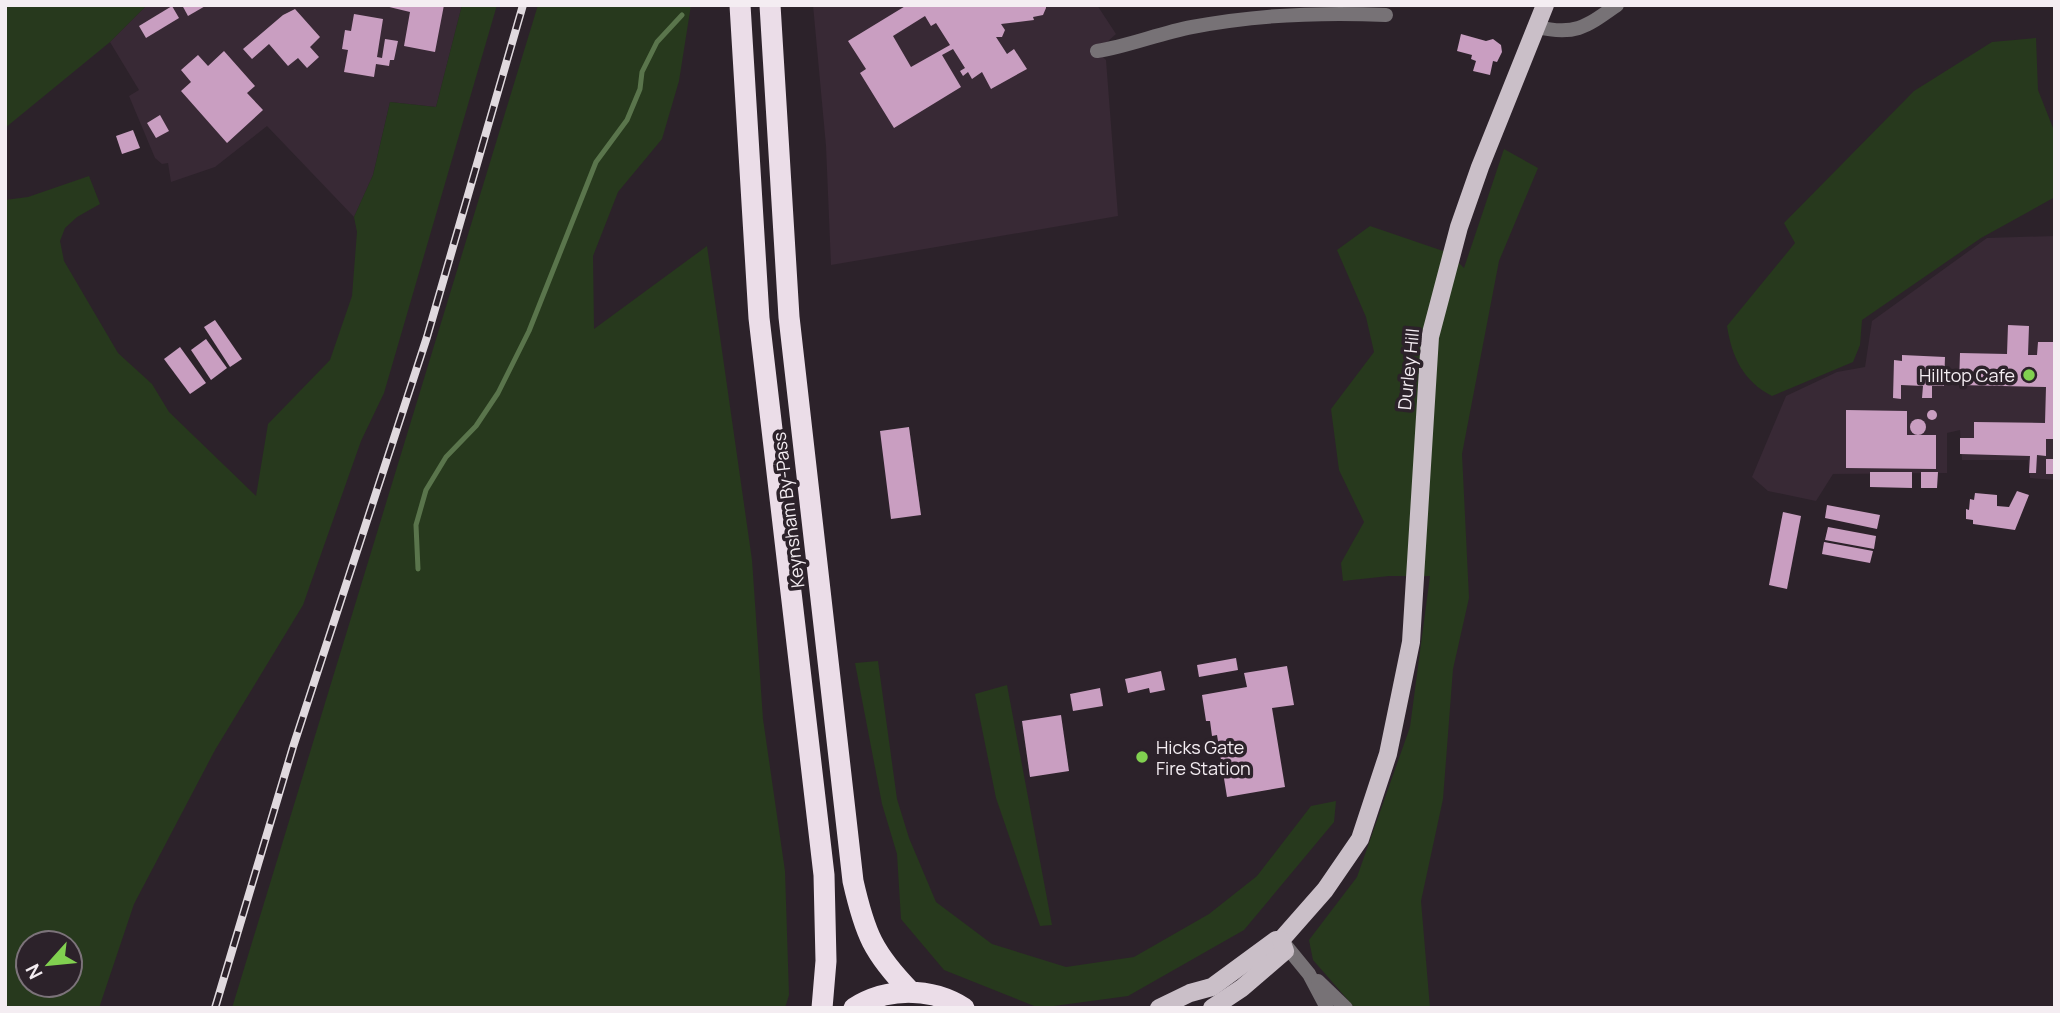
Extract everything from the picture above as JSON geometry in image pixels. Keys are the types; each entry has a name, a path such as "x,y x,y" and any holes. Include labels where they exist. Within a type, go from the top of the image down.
{"highway":[{"name":"Keynsham By-Pass","path":"740,5 759,318 824,875 826,961 822,1008"},
{"name":"Keynsham By-Pass","path":"769,5 789,317 853,881 868,936 881,961 911,992"},
{"path":"854,1008 875,998 911,992 962,1006"}],"main road":[{"name":"Durley Hill","path":"1281,940 1317,900 1360,839 1388,754 1412,642 1419,478 1430,337 1467,203 1545,5"},
{"path":"1158,1008 1190,993 1212,987 1276,940 1281,940 1284,951 1242,988 1212,1008"}],"street":[{"path":"1537,27 1562,33 1589,24 1616,5"},
{"path":"1097,51 1189,28 1242,19 1386,15"},
{"path":"1281,940 1309,974 1346,1008"},
{"path":"1309,974 1327,1008"}],"shaded area":[{"path":"147,5 462,5 436,107 390,102 373,175 354,217 267,126 215,167 171,182 168,163 162,164 155,158 129,96 139,90 110,42"},
{"path":"813,5 1097,5 1116,34 1097,51 1106,60 1118,216 831,265 826,146"},
{"path":"2055,236 2055,480 2030,478 2028,460 1962,460 1960,430 1947,433 1947,473 1833,474 1816,501 1768,491 1752,477 1786,396 1837,372 1865,367 1872,321 1987,238"}],"green space":[{"path":"5,5 147,5 110,42 5,128"},
{"path":"462,5 497,5 384,393 361,441 303,605 215,750 134,904 99,1008 5,1008 5,200 28,197 89,176 100,204 77,217 65,228 60,241 64,261 118,353 152,384 169,412 256,496 268,424 330,360 352,296 357,232 354,217 373,175 390,102 436,107"},
{"path":"538,5 691,5 679,81 662,139 618,192 593,256 594,329 707,246 752,560 763,719 785,871 789,995 785,1008 232,1008"},
{"path":"2036,38 2038,90 2055,133 2055,197 1981,238 1862,320 1860,345 1853,362 1772,396 1753,383 1740,367 1727,326 1795,243 1784,223 1914,91 1992,42"},
{"path":"1504,149 1538,168 1499,261 1462,454 1469,598 1453,669 1443,799 1421,901 1430,1008 1355,1008 1313,960 1309,940 1357,877 1410,727 1430,576 1389,576 1343,581 1341,563 1364,522 1339,470 1331,409 1374,352 1366,317 1337,250 1370,226 1449,253 1464,268"},
{"path":"878,661 897,799 909,838 936,902 992,944 1066,967 1134,957 1209,914 1257,876 1311,806 1336,801 1334,822 1244,930 1128,996 1039,1008 944,970 901,919 897,854 882,804 855,663"},
{"path":"1007,685 1052,925 1040,926 996,798 975,694"}],"building":[{"path":"182,5 207,5 188,16"},
{"path":"381,5 444,5 435,52 404,46 410,12"},
{"path":"907,5 1046,5 1043,15 1033,17 1034,20 1001,24 1005,30 1002,37 996,37 1007,54 1014,49 1027,69 991,89 982,72 972,79 968,72 963,76 960,71 965,68 953,49 942,55 961,87 894,128 860,73 866,69 848,41","holes":["925,16 931,26 936,23 950,45 911,67 893,36"]},
{"path":"172,6 179,18 146,38 139,26"},
{"path":"295,9 320,37 310,47 319,57 307,68 298,58 288,66 269,44 252,59 243,49 283,15"},
{"path":"354,14 383,19 377,57 382,58 385,39 398,41 394,60 390,60 389,66 376,64 374,77 344,72 348,50 342,49 345,30 351,31"},
{"path":"1461,34 1486,41 1493,39 1501,45 1502,52 1497,62 1493,61 1490,75 1473,71 1476,61 1471,59 1472,55 1457,51"},
{"path":"224,51 255,86 247,93 263,110 227,143 181,91 191,82 181,70 198,55 208,66"},
{"path":"160,115 169,131 156,138 147,123"},
{"path":"133,130 140,148 122,154 116,136"},
{"path":"215,320 242,359 230,367 204,327"},
{"path":"2008,325 2029,326 2028,355 2037,355 2038,342 2055,342 2055,439 2046,439 2046,456 2037,455 2036,473 2029,473 2030,456 1960,454 1960,438 1974,438 1974,422 2045,423 2046,387 1959,385 1960,353 2007,354"},
{"path":"206,339 227,368 211,380 191,350"},
{"path":"180,347 206,383 190,394 164,359"},
{"path":"1902,355 1945,357 1944,386 1932,386 1932,398 1922,398 1923,386 1901,385 1901,399 1893,398 1894,360 1902,361"},
{"path":"1846,410 1907,411 1907,435 1936,435 1936,469 1846,468"},
{"path":"1932,410 1936,411 1936,419 1932,420 1928,419 1927,415 1928,411"},
{"path":"1918,419 1924,421 1924,433 1918,435 1912,433 1910,427 1912,421"},
{"path":"909,427 921,515 891,519 880,431"},
{"path":"2046,459 2055,459 2055,474 2046,474"},
{"path":"1870,472 1912,472 1912,488 1870,487"},
{"path":"1921,472 1938,472 1937,488 1921,488"},
{"path":"2017,491 2029,495 2015,530 1973,524 1973,520 1966,519 1966,509 1969,510 1970,499 1974,500 1975,493 1997,495 1997,506 2009,507"},
{"path":"1827,505 1880,515 1877,529 1825,518"},
{"path":"1783,512 1801,516 1787,589 1769,585"},
{"path":"1828,527 1876,536 1874,549 1825,540"},
{"path":"1824,542 1873,551 1870,563 1822,554"},
{"path":"1236,658 1238,670 1199,677 1197,665"},
{"path":"1287,666 1294,705 1272,708 1285,787 1227,797 1217,735 1212,736 1210,721 1206,721 1202,695 1247,687 1244,673"},
{"path":"1161,671 1165,690 1150,693 1149,688 1128,693 1125,679"},
{"path":"1100,688 1103,706 1073,711 1070,694"},
{"path":"1061,715 1069,771 1030,777 1022,721"}],"waterway":[{"path":"418,569 416,525 426,490 446,457 476,426 498,393 529,331 596,162 627,120 640,89 642,72 657,42 682,15"}],"railway":[{"path":"215,1008 293,747 427,337 523,5"}],"place":[{"name":"Hilltop Cafe","path":"2029,375"},
{"name":"Hicks Gate Fire Station","path":"1142,757"}]}
